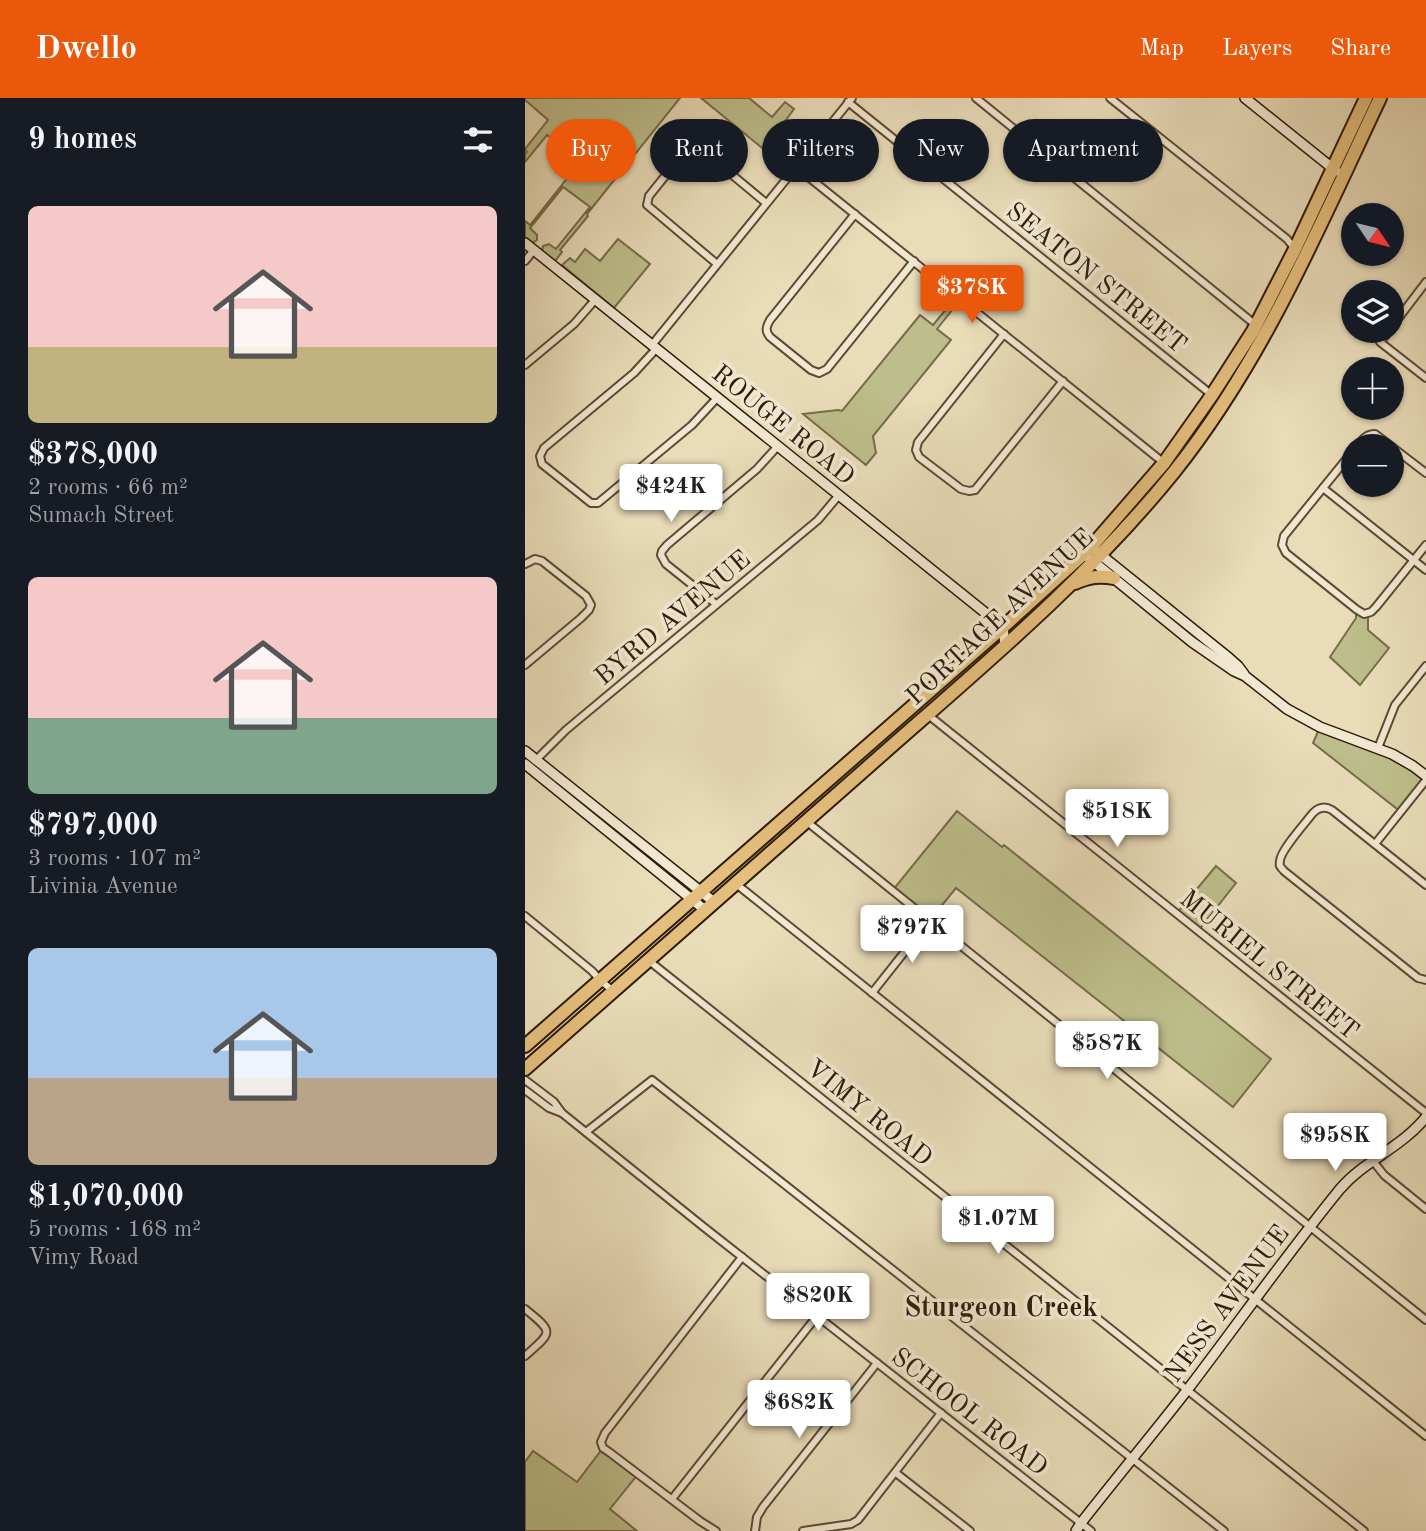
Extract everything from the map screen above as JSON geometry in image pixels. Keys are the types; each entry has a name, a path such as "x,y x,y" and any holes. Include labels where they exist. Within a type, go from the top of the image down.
{"highway":[{"name":"PORTAGE AVENUE","path":"528,1039 600,981 1003,627 1092,554 1174,471 1261,329 1301,253 1338,172 1366,98"},
{"name":"PORTAGE AVENUE","path":"1338,172 1380,98"},
{"name":"PORTAGE AVENUE","path":"525,1069 1066,588 1217,400"},
{"path":"1066,588 1086,578 1114,578"},
{"path":"1009,641 1017,615"}],"street":[{"path":"976,98 1261,329"},
{"path":"1110,98 1301,253"},
{"path":"1245,98 1338,172"},
{"path":"835,119 850,100"},
{"name":"SEATON STREET","path":"850,100 1217,400"},
{"path":"717,264 647,205 649,196 686,150 693,146 698,147 767,203"},
{"path":"716,398 692,425 597,503 591,503 543,466 540,459 544,448 634,373 784,182"},
{"path":"815,182 1164,463"},
{"path":"855,214 766,328 770,337 811,370 819,373 827,369 914,261"},
{"name":"ROUGE ROAD","path":"525,243 1003,627"},
{"path":"525,261 534,250"},
{"path":"1404,311 1426,282"},
{"path":"525,365 575,324 595,300"},
{"path":"1004,334 920,439 916,448 919,457 961,489 975,490 1063,381"},
{"path":"1381,343 1426,378"},
{"path":"716,604 666,564 662,551 757,469 777,447"},
{"path":"1404,456 1426,472"},
{"path":"1341,466 1285,536 1282,545 1290,556 1364,614 1373,611 1426,545"},
{"path":"1323,488 1426,570"},
{"name":"BYRD AVENUE","path":"530,764 559,736 818,520 839,495"},
{"path":"1092,554 1114,578 1192,642 1245,676 1295,714 1320,727 1404,760 1426,778 1375,844"},
{"path":"1092,554 1229,658 1245,676"},
{"path":"525,565 535,559 542,561 586,596 591,605 581,618 525,665"},
{"path":"1003,627 1009,641"},
{"path":"1378,748 1395,705 1426,666"},
{"name":"MURIEL STREET","path":"927,714 1426,1115"},
{"path":"525,751 530,764 709,906"},
{"path":"1426,885 1332,810 1322,808 1313,813 1280,856 1280,866 1417,978 1426,980"},
{"path":"806,821 1426,1320"},
{"path":"735,883 1426,1436"},
{"path":"525,916 613,991"},
{"path":"873,993 929,921"},
{"name":"VIMY ROAD","path":"648,960 1364,1531"},
{"name":"SCHOOL ROAD","path":"525,1080 554,1102 562,1113 941,1413 1079,1527 1091,1531"},
{"path":"586,1132 652,1080 1224,1531"},
{"name":"SCHOOL ROAD","path":"525,1090 549,1108 562,1113"},
{"name":"NESS AVENUE","path":"1079,1527 1344,1185 1358,1171 1403,1141 1426,1115"},
{"path":"1373,1161 1384,1175 1426,1209"},
{"path":"716,1531 603,1448 601,1442 742,1257"},
{"path":"525,1309 546,1326 547,1334 545,1339 525,1356"},
{"path":"672,1499 817,1315"},
{"path":"755,1531 757,1517 763,1507 877,1363"},
{"path":"803,1531 851,1524 858,1520 941,1413"},
{"path":"896,1473 970,1531"}],"green space":[{"path":"680,98 663,119 650,119 650,135 636,153 636,119 547,119 525,100"},
{"path":"701,98 749,98 772,117 785,102 794,109 787,119 762,119 762,148 748,136 748,119 727,119"},
{"path":"546,123 546,136 525,162 525,149"},
{"path":"564,182 613,182 560,250 562,252 555,261 542,251 543,246 549,244 556,249 590,207 563,187 530,228 537,235 537,240 532,243 525,237 525,221 530,225"},
{"path":"618,239 650,264 614,308 562,265 570,258 575,262 585,249 600,261"},
{"path":"957,296 961,299 937,329 951,340 873,436 876,453 866,465 803,414 842,411 920,315 933,325"},
{"path":"1356,609 1368,614 1368,630 1389,648 1360,685 1330,657 1356,618"},
{"path":"1320,727 1392,754 1426,776 1401,812 1313,743"},
{"path":"957,811 1002,847 1004,845 1271,1059 1233,1107 956,888 929,921 892,891"},
{"path":"1216,866 1236,883 1198,931 1176,914"},
{"path":"603,1448 638,1474 610,1509 637,1531 525,1531 525,1462 533,1451 577,1482"}],"district":[{"name":"Sturgeon Creek","path":"1001,1306"}]}
